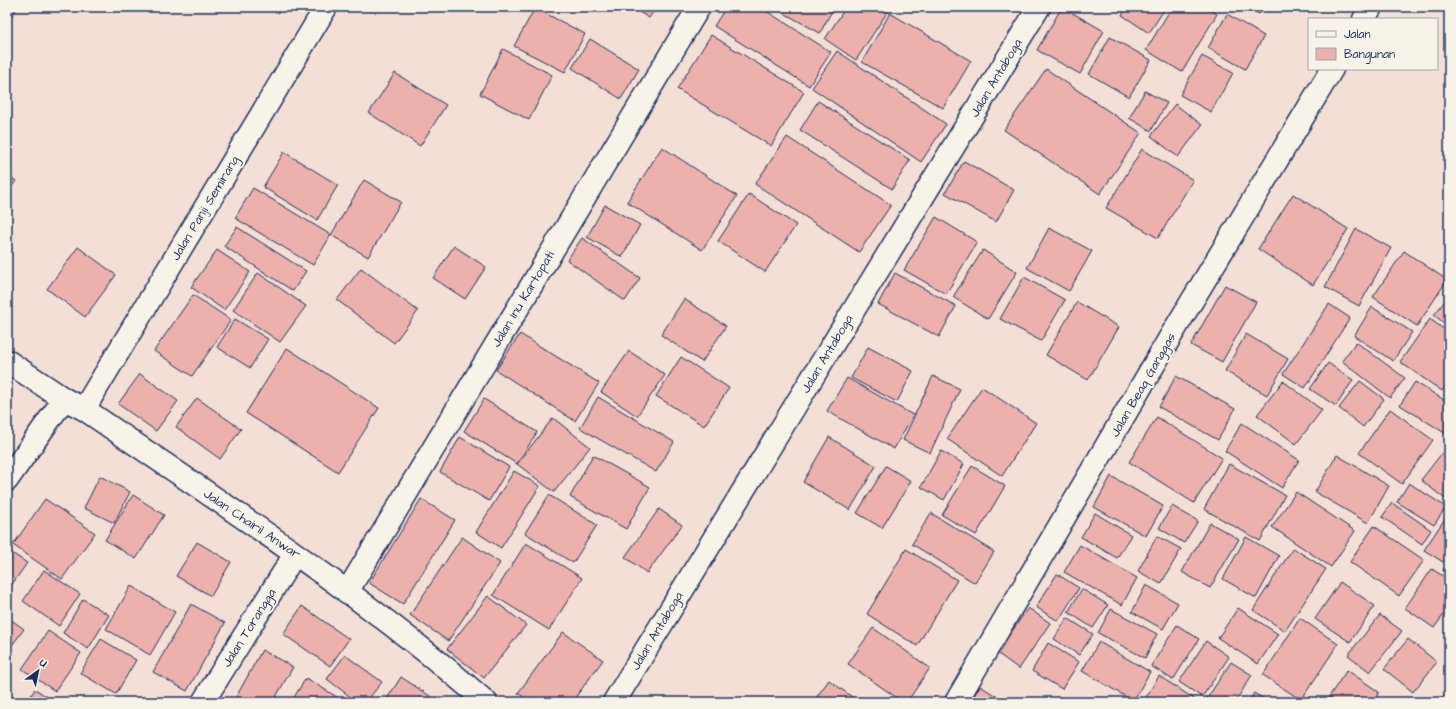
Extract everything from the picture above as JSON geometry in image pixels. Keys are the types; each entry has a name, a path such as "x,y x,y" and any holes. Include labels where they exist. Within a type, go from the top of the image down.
{"street":[{"name":"Jalan Panji Semirang","path":"84,409 326,7"},
{"name":"Jalan Inu Kartopati","path":"347,592 699,7"},
{"name":"Jalan Antaboga","path":"614,702 1039,7"},
{"path":"1365,18 1371,7"},
{"name":"Jalan Beaq Ganggas","path":"956,702 1172,334 1331,70"},
{"name":"Jalan Chairil Anwar","path":"7,361 64,399 84,409 296,554 431,654 486,702"},
{"path":"7,480 64,399"},
{"name":"Jalan Torangga","path":"203,702 296,554"}],"building":[{"path":"7,7 16,9 7,24"},
{"path":"631,7 656,7 649,18"},
{"path":"726,7 760,7 831,52 809,86 714,26"},
{"path":"773,7 834,7 820,33"},
{"path":"846,7 890,8 856,60 825,39"},
{"path":"1062,7 1104,31 1080,74 1037,50"},
{"path":"1127,7 1166,7 1149,33 1122,15"},
{"path":"1172,7 1206,7 1217,14 1182,72 1146,50"},
{"path":"1247,7 1263,7 1259,14"},
{"path":"535,8 585,34 565,72 514,46"},
{"path":"890,13 971,61 943,108 862,62"},
{"path":"1227,14 1264,36 1245,69 1208,48"},
{"path":"711,35 804,92 771,146 677,89"},
{"path":"1110,37 1151,60 1129,97 1089,74"},
{"path":"590,39 639,69 621,99 572,68"},
{"path":"503,49 552,75 529,120 480,94"},
{"path":"837,51 946,124 921,162 812,88"},
{"path":"1202,56 1233,73 1211,112 1180,95"},
{"path":"1046,69 1141,133 1100,194 1004,130"},
{"path":"395,73 446,105 420,146 369,113"},
{"path":"1145,91 1167,103 1151,131 1129,118"},
{"path":"818,101 910,160 892,189 800,130"},
{"path":"1175,104 1202,125 1178,157 1151,136"},
{"path":"787,137 891,205 859,252 755,184"},
{"path":"662,147 737,196 702,250 627,202"},
{"path":"1142,149 1193,180 1158,238 1106,208"},
{"path":"284,152 338,185 317,220 263,187"},
{"path":"964,161 1014,190 996,222 945,193"},
{"path":"7,175 16,181 7,193"},
{"path":"364,180 401,202 368,257 331,235"},
{"path":"253,188 331,235 313,265 235,218"},
{"path":"749,194 796,225 765,272 718,241"},
{"path":"1293,194 1348,229 1313,285 1258,249"},
{"path":"605,205 640,225 622,257 587,237"},
{"path":"936,217 977,242 946,294 904,270"},
{"path":"237,227 306,271 293,291 224,246"},
{"path":"1049,228 1092,251 1069,291 1027,268"},
{"path":"1356,229 1391,248 1359,306 1325,287"},
{"path":"582,238 640,278 625,301 567,260"},
{"path":"454,246 486,267 465,299 433,278"},
{"path":"78,247 116,275 85,317 47,289"},
{"path":"217,250 250,272 224,310 191,287"},
{"path":"983,250 1017,272 988,319 953,297"},
{"path":"1404,251 1447,280 1417,326 1373,297"},
{"path":"361,268 418,311 394,343 337,300"},
{"path":"258,273 306,306 280,342 233,310"},
{"path":"895,273 956,306 939,337 878,304"},
{"path":"1024,277 1065,300 1041,341 1000,319"},
{"path":"1225,285 1256,302 1222,362 1191,345"},
{"path":"193,295 231,320 192,376 154,351"},
{"path":"1449,296 1449,327 1434,315"},
{"path":"684,299 726,326 702,362 661,335"},
{"path":"1077,302 1119,327 1088,380 1046,355"},
{"path":"1329,304 1350,318 1305,388 1283,374"},
{"path":"1372,307 1412,332 1393,361 1354,336"},
{"path":"235,319 268,339 250,368 217,347"},
{"path":"1430,319 1449,333 1449,381 1442,391 1400,362"},
{"path":"520,334 599,383 575,421 496,370"},
{"path":"1246,334 1288,359 1267,395 1225,371"},
{"path":"1356,342 1405,378 1390,398 1342,361"},
{"path":"868,347 913,371 897,402 851,378"},
{"path":"287,348 379,408 338,472 246,413"},
{"path":"629,351 665,375 637,416 601,392"},
{"path":"681,357 729,388 704,426 656,396"},
{"path":"1328,363 1353,380 1336,406 1310,389"},
{"path":"140,374 178,401 156,431 118,404"},
{"path":"933,376 960,389 930,453 903,440"},
{"path":"1176,376 1235,409 1218,440 1159,407"},
{"path":"847,378 913,415 894,449 827,411"},
{"path":"1283,381 1322,410 1296,444 1257,415"},
{"path":"1360,381 1384,399 1363,427 1339,408"},
{"path":"1415,382 1449,403 1448,435 1400,405"},
{"path":"982,387 1036,423 1002,476 947,439"},
{"path":"598,397 674,442 656,472 580,428"},
{"path":"197,398 241,429 220,459 176,427"},
{"path":"484,399 537,432 517,464 464,431"},
{"path":"1390,409 1433,440 1402,484 1359,453"},
{"path":"1157,417 1222,458 1194,503 1129,462"},
{"path":"553,418 590,447 554,492 517,464"},
{"path":"1242,423 1299,460 1282,488 1225,451"},
{"path":"460,437 509,467 489,501 440,472"},
{"path":"829,437 876,466 850,510 803,482"},
{"path":"1449,444 1449,502 1421,480"},
{"path":"941,451 964,464 944,500 921,487"},
{"path":"593,455 650,487 626,529 570,497"},
{"path":"1337,455 1389,486 1368,523 1315,492"},
{"path":"1229,464 1285,495 1260,541 1204,509"},
{"path":"886,466 911,481 882,528 857,513"},
{"path":"972,466 1005,486 976,535 942,515"},
{"path":"514,471 540,486 501,548 476,532"},
{"path":"100,476 130,492 114,523 84,508"},
{"path":"1111,476 1163,506 1146,536 1094,507"},
{"path":"1409,483 1446,507 1434,525 1397,502"},
{"path":"1296,492 1355,531 1331,567 1272,527"},
{"path":"133,495 164,515 136,559 105,540"},
{"path":"549,495 597,525 573,563 525,533"},
{"path":"45,499 95,533 62,579 13,545"},
{"path":"421,499 455,520 403,604 369,583"},
{"path":"1392,503 1431,530 1422,544 1382,517"},
{"path":"1172,506 1198,521 1184,543 1159,528"},
{"path":"659,509 682,525 647,573 625,557"},
{"path":"931,513 994,552 975,583 912,544"},
{"path":"1095,513 1131,535 1117,558 1081,537"},
{"path":"1448,514 1449,553 1443,562 1424,550"},
{"path":"1210,523 1239,539 1210,588 1182,572"},
{"path":"1374,526 1424,560 1399,596 1350,562"},
{"path":"1157,536 1181,549 1161,584 1138,571"},
{"path":"462,537 500,563 448,641 410,615"},
{"path":"1246,537 1279,556 1256,598 1223,579"},
{"path":"197,542 231,562 211,596 176,576"},
{"path":"526,543 582,578 549,630 493,595"},
{"path":"1080,545 1137,578 1122,605 1064,572"},
{"path":"1293,548 1326,569 1285,631 1253,610"},
{"path":"906,549 957,580 917,646 867,614"},
{"path":"7,550 27,563 8,590 7,589"},
{"path":"1449,561 1449,574 1443,570"},
{"path":"1432,569 1449,580 1449,607 1434,628 1405,608"},
{"path":"44,570 80,594 59,626 23,601"},
{"path":"1057,574 1079,588 1058,621 1036,607"},
{"path":"1340,582 1375,606 1350,642 1315,619"},
{"path":"1146,585 1178,603 1163,629 1132,612"},
{"path":"131,586 175,612 150,655 106,629"},
{"path":"1082,589 1108,605 1093,628 1068,612"},
{"path":"488,596 526,625 484,678 447,649"},
{"path":"83,599 109,615 88,649 63,633"},
{"path":"191,604 225,623 187,691 153,672"},
{"path":"302,606 349,639 330,666 283,634"},
{"path":"1028,608 1050,623 1019,669 997,653"},
{"path":"1238,608 1278,634 1258,664 1218,638"},
{"path":"1111,609 1157,634 1145,658 1098,633"},
{"path":"1380,615 1402,631 1370,672 1348,655"},
{"path":"7,617 24,629 7,652"},
{"path":"1067,618 1093,634 1079,655 1054,639"},
{"path":"1300,618 1338,644 1301,700 1263,675"},
{"path":"1177,625 1199,639 1173,680 1151,666"},
{"path":"873,628 930,668 907,702 903,702 848,664"},
{"path":"48,631 81,653 55,691 22,669"},
{"path":"563,632 603,660 572,702 531,702 518,693"},
{"path":"101,639 136,660 116,694 80,673"},
{"path":"1408,639 1437,662 1413,692 1384,669"},
{"path":"1206,641 1229,657 1202,697 1179,682"},
{"path":"1099,642 1150,672 1133,701 1082,671"},
{"path":"1048,643 1079,662 1062,689 1032,671"},
{"path":"262,650 293,667 273,702 240,702 235,699"},
{"path":"345,655 382,682 366,702 357,702 327,679"},
{"path":"1231,662 1252,675 1235,702 1209,702 1206,700"},
{"path":"1347,670 1379,692 1373,702 1326,701"},
{"path":"1159,676 1199,702 1143,702"},
{"path":"401,677 439,702 385,702"},
{"path":"306,678 345,702 291,702"},
{"path":"829,680 859,702 813,702"},
{"path":"980,686 1006,702 970,702"},
{"path":"35,689 55,702 27,702"},
{"path":"1448,690 1449,702 1438,702"},
{"path":"1254,693 1269,702 1249,702"}]}
